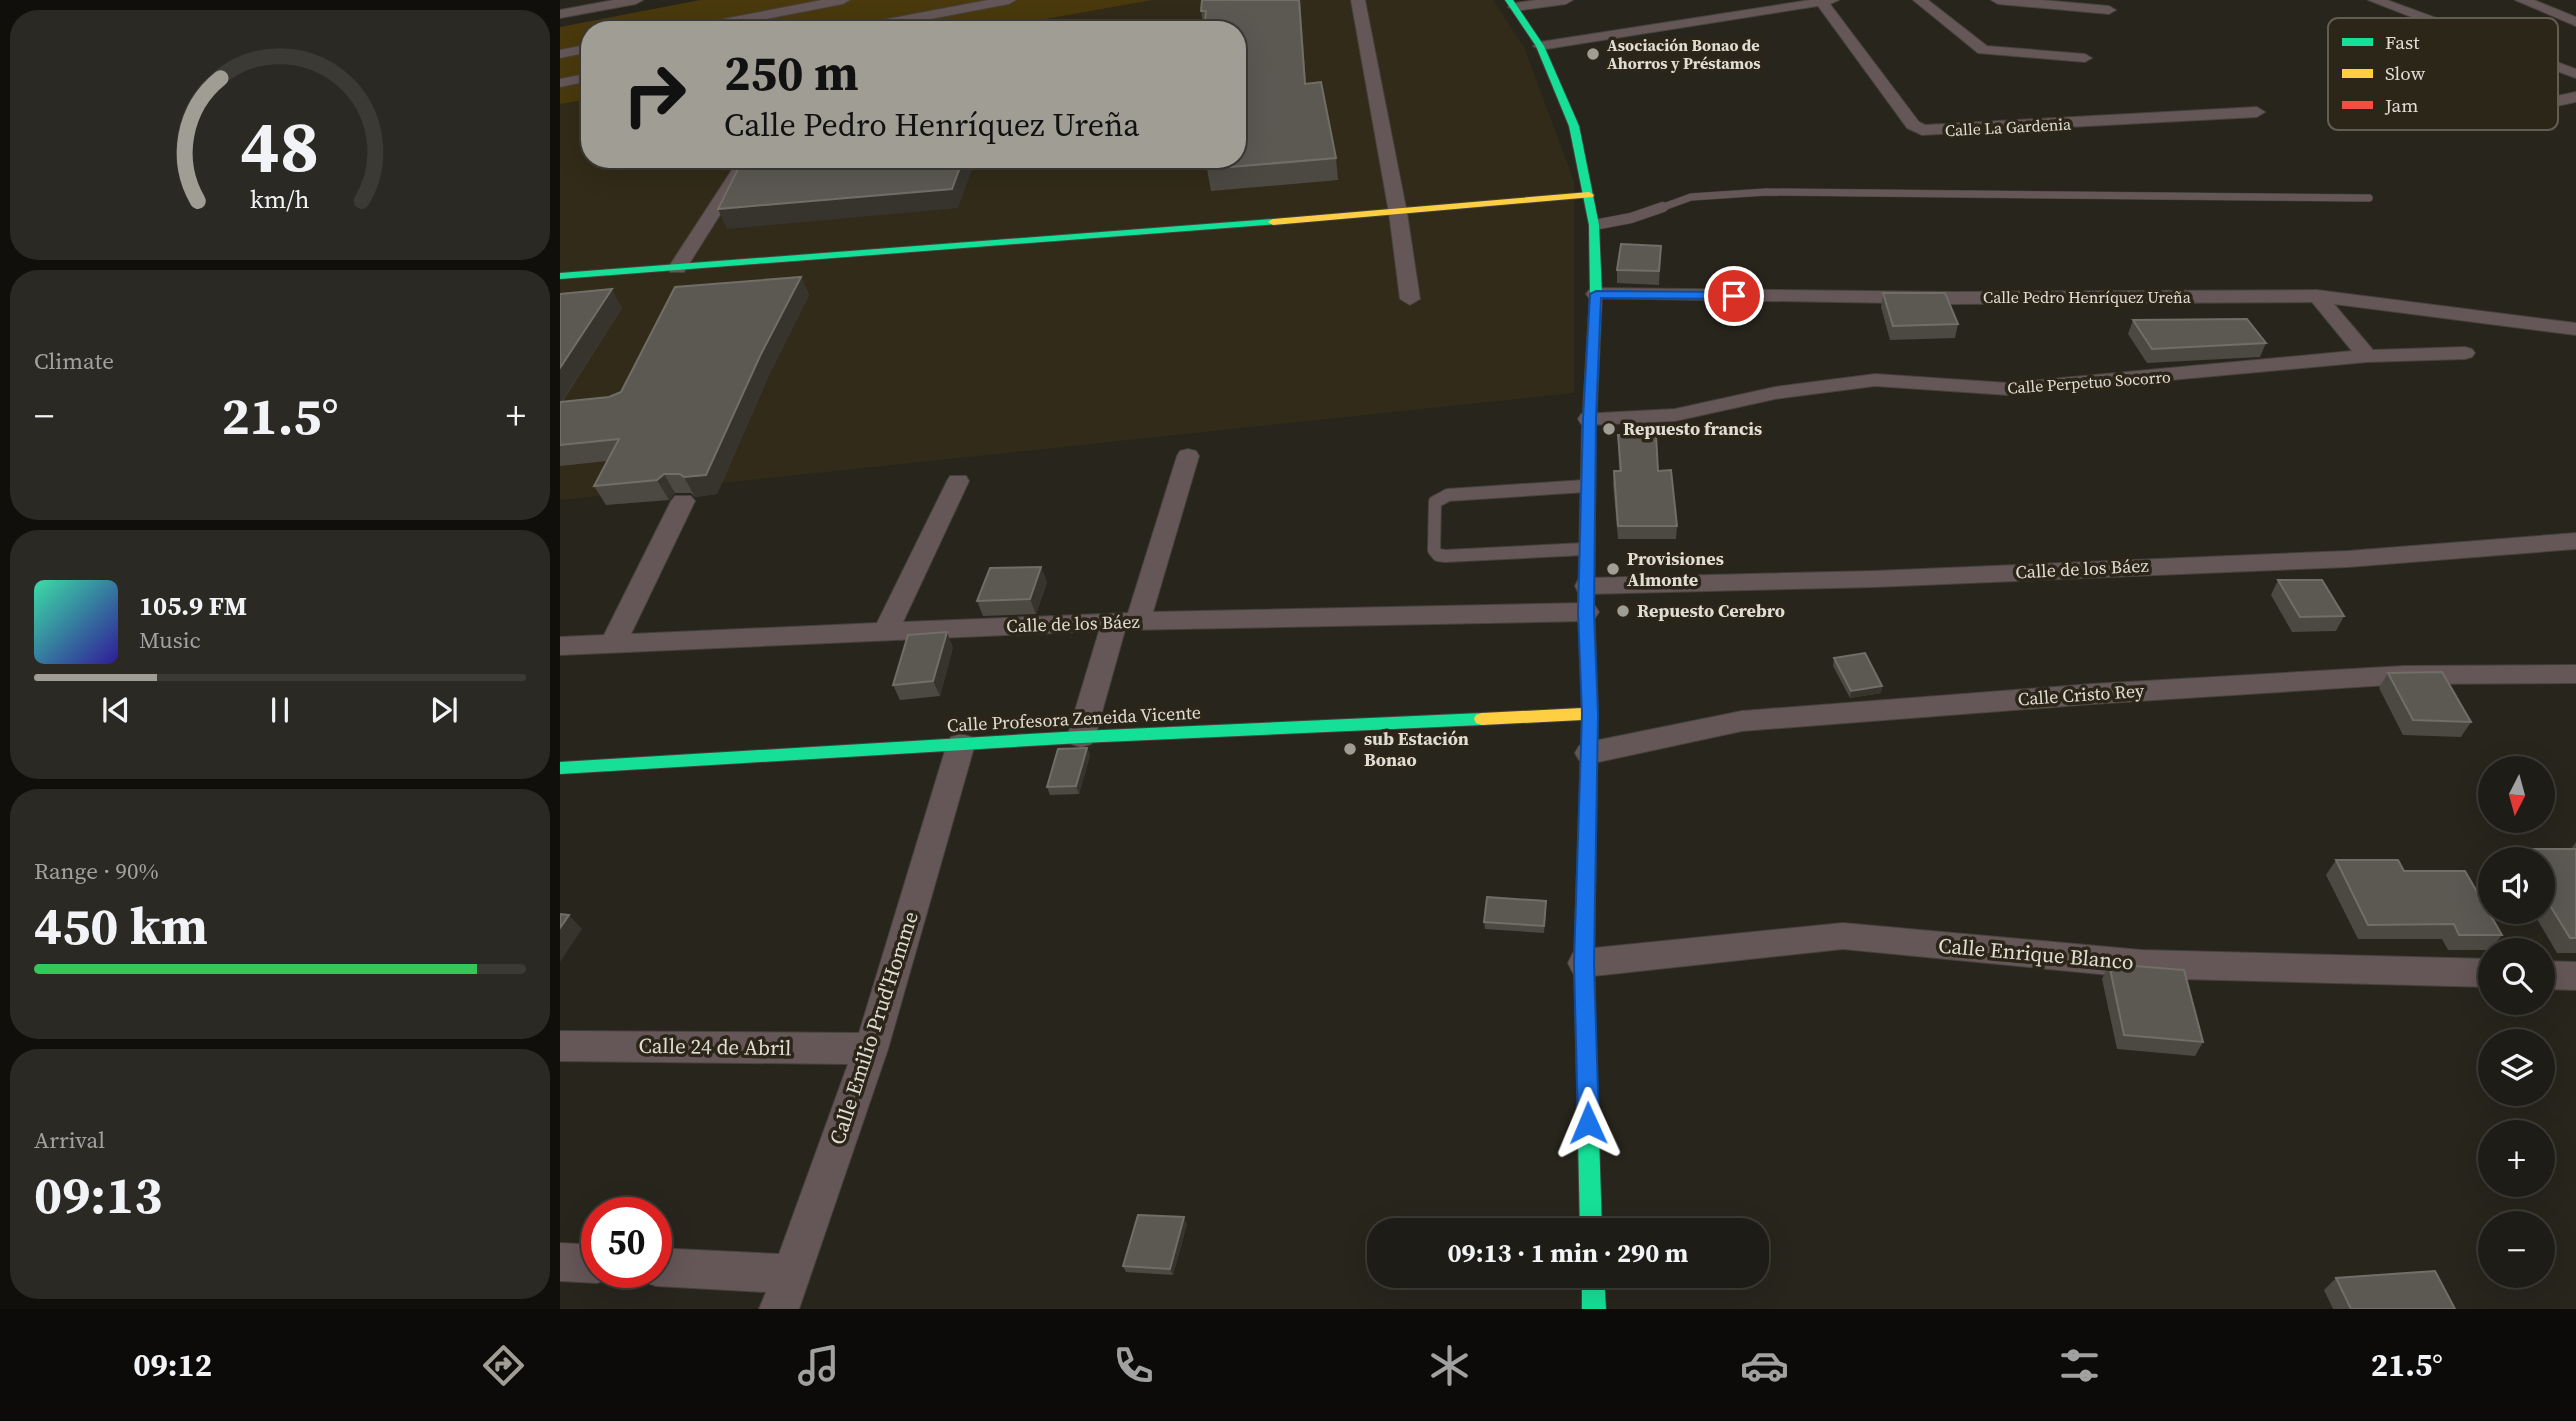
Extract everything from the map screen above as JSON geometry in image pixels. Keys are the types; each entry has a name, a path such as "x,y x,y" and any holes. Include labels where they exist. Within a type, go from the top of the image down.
{"main road":[{"path":"1512,4 1540,46 1574,126 1594,225 1596,294 1589,419 1587,599 1590,714 1584,963 1591,1218"},
{"path":"560,276 1398,213 1589,195"},
{"name":"Calle Profesora Zeneida Vicente","path":"560,768 1081,737 1590,714"},
{"path":"1593,1288 1594,1309"}],"street":[{"path":"560,14 636,0"},
{"path":"734,21 843,0"},
{"path":"919,0 938,21"},
{"path":"899,21 1009,0"},
{"path":"1358,0 1398,213 1410,299"},
{"path":"1512,4 1566,0"},
{"path":"1920,0 1983,50 2085,58"},
{"path":"1998,0 2109,9"},
{"path":"2375,0 2424,18"},
{"path":"2522,0 2576,22"},
{"path":"1540,46 1827,1"},
{"name":"Calle La Gardenia","path":"1827,1 1913,125 1922,130 2257,112"},
{"path":"564,53 581,72"},
{"path":"2558,67 2576,74"},
{"path":"560,83 581,79"},
{"path":"2558,101 2576,97"},
{"path":"677,268 741,168"},
{"name":"Calle Pedro Henríquez Ureña","path":"1596,294 1941,298 2317,296 2576,329"},
{"path":"2317,296 2367,356"},
{"name":"Calle Perpetuo Socorro","path":"1589,419 1675,415 1774,393 1875,380 2008,389 2367,356 2465,353"},
{"path":"1081,737 1188,456"},
{"path":"886,632 958,481"},
{"path":"613,644 684,501"},
{"name":"Calle de los Báez","path":"560,646 1587,599 1875,579 2348,559 2576,541"},
{"name":"Calle Cristo Rey","path":"1589,753 1742,721 2092,694 2404,674 2576,674"},
{"name":"Calle Emilio Prud'Homme","path":"785,1292 871,1049 961,744"},
{"name":"Calle Enrique Blanco","path":"1584,963 1843,936 2141,964 2478,973"},
{"path":"2555,975 2576,976"},
{"name":"Calle 24 de Abril","path":"560,1046 871,1049"},
{"path":"560,1262 581,1263"},
{"path":"672,1270 785,1292"}],"lane":[{"path":"1594,225 1631,218 1691,197 1766,192 2369,198"},
{"path":"1588,549 1445,556 1438,555 1434,550 1435,502 1448,495 1589,486"}],"shaded area":[{"path":"700,0 1153,0 1035,21 591,21"},
{"path":"1153,0 1493,0 1524,47 1574,181 1574,393 560,500 560,104 581,100 581,168 1246,168 1246,21 1035,21"},
{"path":"581,23 581,100 560,104 560,27"}],"building":[{"path":"1202,0 1299,0 1305,84 1321,82 1336,158 1246,166 1246,21 1205,21 1206,11 1201,11"},
{"path":"738,168 960,168 952,189 718,209"},
{"path":"1621,244 1661,246 1659,271 1617,270"},
{"path":"801,277 760,356 706,475 684,477 680,474 664,474 657,480 594,486 619,439 560,445 560,402 609,397 621,392 675,287"},
{"path":"612,289 560,368 560,294"},
{"path":"1883,293 1945,293 1958,324 1893,326"},
{"path":"2247,319 2266,343 2152,349 2133,320"},
{"path":"1618,435 1656,435 1658,471 1671,470 1677,526 1618,526 1614,471 1621,471"},
{"path":"1041,567 1030,599 977,601 990,568"},
{"path":"2278,580 2322,580 2344,616 2300,617"},
{"path":"947,632 933,681 893,685 908,635"},
{"path":"1865,653 1882,686 1851,691 1834,658"},
{"path":"2442,672 2471,722 2413,720 2388,673"},
{"path":"1087,748 1076,786 1047,787 1058,749"},
{"path":"2555,849 2576,849 2576,938 2570,938 2555,914"},
{"path":"2336,860 2398,860 2404,871 2465,871 2478,893 2478,924 2496,924 2502,935 2459,935 2454,924 2368,925"},
{"path":"1487,897 1546,901 1544,926 1484,922"},
{"path":"560,914 569,915 560,928"},
{"path":"2109,964 2184,970 2203,1042 2124,1035"},
{"path":"1138,1215 1184,1217 1170,1269 1123,1266"},
{"path":"2435,1271 2455,1309 2351,1309 2336,1278"}],"traffic: fast":[{"path":"1509,0 1540,46 1574,126 1594,225 1596,294 1589,427"},
{"path":"560,276 1273,222"},
{"path":"560,768 1081,737 1482,719"},
{"path":"1586,1043 1591,1218"},
{"path":"1593,1288 1594,1309"}],"traffic: slow":[{"path":"1273,222 1589,195"},
{"path":"1586,606 1590,714 1584,963 1586,1043"},
{"path":"1482,719 1590,714"}],"traffic: jam":[{"path":"1586,606 1589,427"}],"place":[{"name":"Asociación Bonao de Ahorros y Préstamos","path":"1593,54"},
{"name":"Repuesto francis","path":"1609,429"},
{"name":"Provisiones Almonte","path":"1613,569"},
{"name":"Repuesto Cerebro","path":"1623,611"},
{"name":"sub Estación Bonao","path":"1350,749"}],"route":[{"path":"1588,1123 1584,963 1590,714 1586,612 1589,419 1596,294 1734,296"}]}
